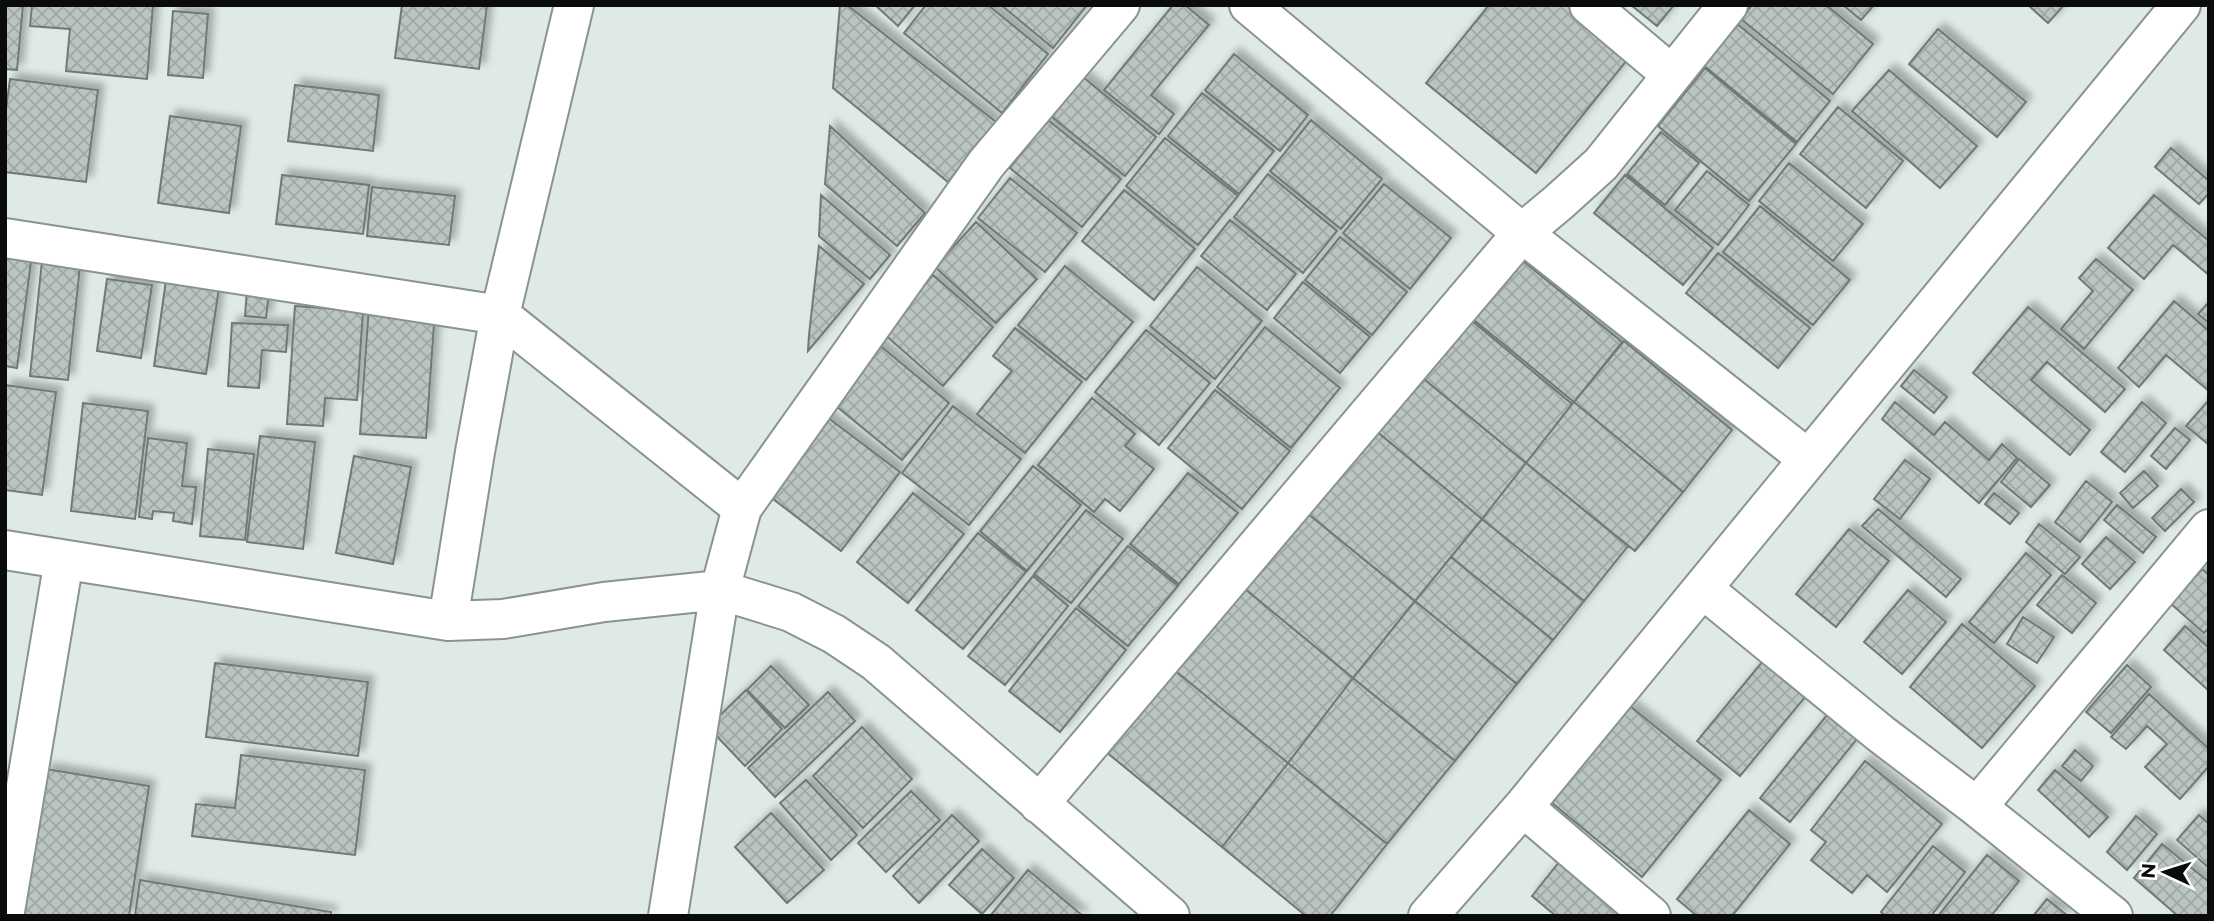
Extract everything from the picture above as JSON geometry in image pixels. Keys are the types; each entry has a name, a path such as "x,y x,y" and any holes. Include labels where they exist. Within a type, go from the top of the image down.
{"street":[{"path":"449,621 475,452 500,316 575,5"},
{"path":"668,916 720,590 742,508 986,164 1120,5"},
{"path":"1249,5 1522,233 1808,459"},
{"path":"1589,5 1672,75"},
{"path":"1039,804 1522,233 1601,164 1728,5"},
{"path":"1428,916 1523,807 2181,5"},
{"path":"5,238 500,316 742,508"},
{"path":"1977,807 2209,529"},
{"path":"5,550 449,621 503,619 604,602 720,590 791,612 834,634 876,662 1170,916"},
{"path":"5,911 64,560"},
{"path":"1703,589 1881,734 2113,916"},
{"path":"1523,807 1651,916"}],"building":[{"path":"5,5 23,5 17,70 5,69"},
{"path":"32,5 153,5 147,79 66,71 70,29 30,26"},
{"path":"402,5 487,5 479,69 395,58"},
{"path":"840,5 847,5 996,122 948,182 833,88"},
{"path":"875,5 915,5 898,26"},
{"path":"926,5 988,5 1048,54 1002,113 904,33"},
{"path":"1001,5 1087,5 1053,48"},
{"path":"1173,5 1185,5 1209,25 1151,95 1174,114 1159,134 1104,90"},
{"path":"1489,5 1572,5 1632,54 1536,173 1426,83"},
{"path":"1631,5 1674,5 1657,26"},
{"path":"1752,5 1826,5 1873,44 1833,94 1741,19"},
{"path":"1843,5 1874,5 1861,20"},
{"path":"2028,5 2064,5 2048,23"},
{"path":"173,11 208,14 203,78 168,75"},
{"path":"1735,22 1830,101 1797,142 1702,64"},
{"path":"1938,29 2026,102 1997,137 1909,64"},
{"path":"1234,54 1308,115 1280,151 1205,90"},
{"path":"1705,68 1796,144 1749,201 1658,126"},
{"path":"1889,70 1977,146 1940,188 1852,111"},
{"path":"1083,77 1156,137 1125,176 1052,117"},
{"path":"10,79 98,90 86,182 5,172 5,117"},
{"path":"295,85 379,95 373,151 288,141"},
{"path":"1202,93 1274,151 1239,194 1168,136"},
{"path":"1838,107 1903,161 1866,208 1800,154"},
{"path":"170,116 241,126 229,213 158,203"},
{"path":"1048,120 1121,179 1082,227 1010,168"},
{"path":"1311,120 1382,179 1341,229 1270,171"},
{"path":"830,126 925,213 897,246 825,184"},
{"path":"1661,132 1699,163 1665,205 1627,174"},
{"path":"1165,138 1238,196 1198,245 1126,186"},
{"path":"2171,148 2209,181 2209,193 2199,204 2155,167"},
{"path":"1789,163 1863,224 1833,261 1759,201"},
{"path":"1707,171 1749,205 1718,245 1675,210"},
{"path":"1268,174 1337,231 1303,273 1234,217"},
{"path":"282,175 369,185 363,234 276,224"},
{"path":"1625,175 1713,248 1683,285 1594,213"},
{"path":"1010,178 1077,233 1045,272 978,218"},
{"path":"1384,184 1451,238 1410,289 1343,233"},
{"path":"372,187 455,196 449,245 367,236"},
{"path":"1124,190 1195,249 1154,300 1082,241"},
{"path":"821,195 890,255 870,279 819,236"},
{"path":"2154,195 2209,241 2209,275 2173,245 2144,279 2108,248"},
{"path":"1760,206 1850,280 1813,325 1723,252"},
{"path":"1230,220 1296,274 1267,310 1201,256"},
{"path":"976,222 1037,279 996,323 935,267"},
{"path":"1340,237 1407,292 1372,335 1305,280"},
{"path":"819,246 864,284 808,351 809,335"},
{"path":"5,250 32,254 17,368 5,366"},
{"path":"1511,251 1622,342 1574,402 1463,311"},
{"path":"1718,253 1810,328 1778,368 1686,293"},
{"path":"2096,259 2133,290 2084,349 2061,329 2093,291 2079,278"},
{"path":"42,261 80,266 68,380 30,376"},
{"path":"1065,266 1133,322 1086,380 1018,325"},
{"path":"1197,267 1262,321 1215,379 1150,326"},
{"path":"933,275 993,327 943,386 883,333"},
{"path":"107,279 152,285 141,358 97,351"},
{"path":"166,280 219,288 206,374 154,366"},
{"path":"1303,282 1370,337 1340,373 1274,318"},
{"path":"247,290 269,292 266,318 245,316"},
{"path":"2174,301 2209,331 2209,391 2166,355 2139,387 2118,368"},
{"path":"2209,302 2209,323 2198,314"},
{"path":"369,305 435,310 426,438 360,434"},
{"path":"295,306 363,311 357,400 325,398 323,426 287,424"},
{"path":"2028,307 2125,389 2105,412 2047,362 2031,380 2090,430 2070,455 1973,373"},
{"path":"1460,311 1572,404 1526,463 1413,370"},
{"path":"232,323 288,325 286,352 262,350 259,388 228,386"},
{"path":"1265,327 1340,388 1291,448 1217,387"},
{"path":"1015,328 1082,382 1025,453 977,414 1012,371 993,356"},
{"path":"1146,330 1210,383 1159,445 1095,392"},
{"path":"1624,341 1732,430 1683,492 1574,402"},
{"path":"877,343 949,403 902,460 830,401"},
{"path":"1413,370 1526,463 1482,519 1369,425"},
{"path":"1914,370 1947,397 1934,413 1901,386"},
{"path":"5,385 56,392 42,495 5,490"},
{"path":"1215,390 1290,451 1242,509 1168,448"},
{"path":"1092,398 1135,434 1125,446 1154,469 1120,511 1105,499 1094,512 1038,465"},
{"path":"2209,400 2209,445 2186,426"},
{"path":"1574,402 1683,492 1635,551 1526,463"},
{"path":"1895,402 1934,435 1945,422 1989,460 2002,444 2017,458 1979,503 1882,419"},
{"path":"2142,402 2166,423 2125,472 2101,452"},
{"path":"83,403 148,411 135,519 71,511"},
{"path":"953,406 1021,459 969,525 902,473"},
{"path":"823,414 900,472 841,551 764,492"},
{"path":"1369,425 1482,519 1415,601 1301,508"},
{"path":"2175,428 2190,440 2166,469 2151,456"},
{"path":"260,436 315,442 303,549 247,542"},
{"path":"148,438 187,443 182,486 196,487 192,524 173,521 174,513 153,511 152,519 139,517"},
{"path":"208,449 254,454 245,540 200,536"},
{"path":"354,456 411,467 393,564 336,553"},
{"path":"2019,459 2050,485 2031,507 2001,482"},
{"path":"1905,460 1930,479 1900,519 1874,499"},
{"path":"1526,463 1628,546 1584,601 1482,519"},
{"path":"1033,466 1081,505 1027,571 980,531"},
{"path":"2144,471 2158,486 2133,508 2120,493"},
{"path":"1188,473 1238,513 1179,584 1130,544"},
{"path":"2086,481 2112,502 2080,542 2055,522"},
{"path":"2181,489 2194,502 2165,531 2152,518"},
{"path":"913,493 964,534 908,603 857,562"},
{"path":"1994,493 2019,513 2010,524 1985,504"},
{"path":"2117,505 2156,537 2143,553 2104,520"},
{"path":"1301,508 1415,601 1353,678 1239,584"},
{"path":"1878,509 1961,579 1946,597 1862,526"},
{"path":"1086,510 1123,539 1071,603 1034,574"},
{"path":"1482,519 1584,601 1553,640 1451,557"},
{"path":"2039,524 2080,557 2065,574 2026,542"},
{"path":"1849,529 1889,561 1836,627 1796,594"},
{"path":"978,533 1026,572 963,649 916,610"},
{"path":"2106,537 2135,562 2110,589 2082,564"},
{"path":"1128,546 1178,586 1128,646 1078,606"},
{"path":"2026,553 2051,575 1994,643 1969,622"},
{"path":"1451,557 1553,640 1517,684 1415,601"},
{"path":"2202,569 2209,575 2209,628 2204,633 2171,604"},
{"path":"2062,575 2096,603 2072,633 2037,605"},
{"path":"1033,576 1068,606 1005,685 968,656"},
{"path":"1239,584 1353,678 1288,763 1172,668"},
{"path":"1908,590 1946,622 1902,674 1864,642"},
{"path":"1415,601 1517,684 1455,761 1353,678"},
{"path":"1076,608 1126,650 1060,732 1009,691"},
{"path":"2023,617 2054,637 2037,663 2007,644"},
{"path":"1962,624 2035,686 1982,748 1910,687"},
{"path":"2185,626 2209,648 2209,691 2164,650"},
{"path":"1763,661 1806,696 1740,776 1697,741"},
{"path":"215,663 368,682 358,756 206,737"},
{"path":"2127,665 2151,687 2111,733 2086,712"},
{"path":"771,666 809,705 785,728 747,690"},
{"path":"1172,668 1288,763 1222,847 1105,751"},
{"path":"1353,678 1455,761 1387,844 1288,763"},
{"path":"746,690 782,729 745,766 708,727"},
{"path":"828,692 855,721 775,797 748,768"},
{"path":"2149,694 2209,749 2209,766 2180,799 2145,767 2167,744 2147,726 2126,749 2111,737"},
{"path":"1630,706 1721,780 1642,877 1552,803"},
{"path":"1827,715 1857,739 1790,822 1760,798"},
{"path":"862,727 912,779 863,828 813,776"},
{"path":"2075,750 2093,766 2081,781 2062,766"},
{"path":"241,755 365,770 355,855 192,836 196,804 235,808"},
{"path":"1865,761 1942,824 1887,892 1867,875 1852,893 1811,860 1826,842 1811,830"},
{"path":"1288,763 1387,844 1330,916 1306,916 1222,847"},
{"path":"46,769 149,786 129,916 22,916"},
{"path":"2055,770 2108,817 2089,837 2038,790"},
{"path":"806,780 857,835 831,860 780,803"},
{"path":"911,791 940,820 886,872 858,843"},
{"path":"1749,810 1790,844 1732,916 1697,916 1677,899"},
{"path":"771,813 824,870 787,903 735,847"},
{"path":"952,815 979,841 919,903 893,876"},
{"path":"2199,815 2209,824 2209,868 2177,840"},
{"path":"2136,816 2157,834 2127,870 2107,852"},
{"path":"2162,844 2209,882 2209,916 2178,916 2134,878"},
{"path":"1933,846 1965,872 1931,916 1885,916 1881,912"},
{"path":"982,849 1014,878 982,914 949,885"},
{"path":"1987,855 2019,881 1991,916 1938,916"},
{"path":"1560,861 1626,916 1556,916 1532,896"},
{"path":"1028,870 1083,916 990,916"},
{"path":"140,880 331,912 331,916 135,916"},
{"path":"2047,899 2068,916 2033,916"}]}
